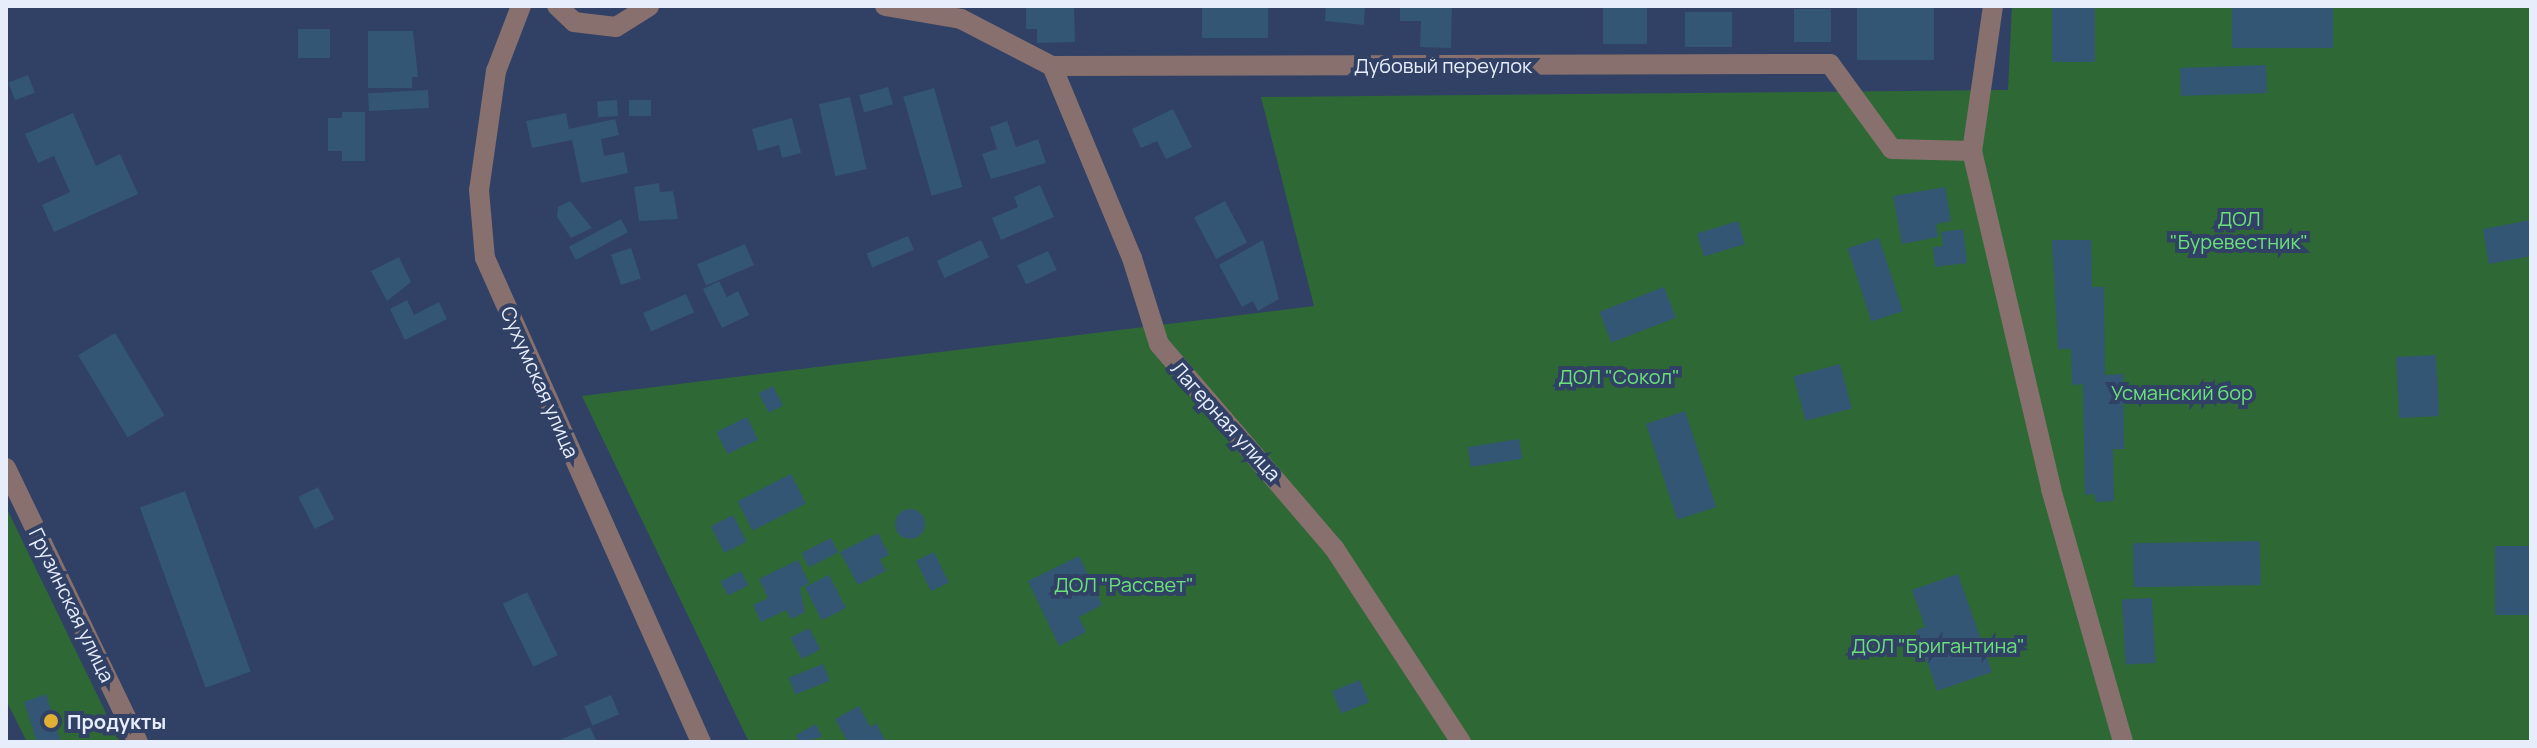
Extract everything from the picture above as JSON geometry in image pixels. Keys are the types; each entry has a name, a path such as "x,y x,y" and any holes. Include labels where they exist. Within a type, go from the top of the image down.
{"street":[{"name":"Сухумская улица","path":"521,6 493,85 479,190 485,258 701,742"},
{"path":"557,6 574,22 616,27 649,6"},
{"name":"Дубовый переулок","path":"885,6 961,19 1052,66 1830,64 1892,149 1972,151"},
{"path":"1993,6 1972,151 2051,489 2123,742"},
{"name":"Лагерная улица","path":"1052,66 1132,258 1159,344 1334,548 1461,742"},
{"name":"Грузинская улица","path":"6,468 138,742"}],"green space":[{"name":"Усманский бор","path":"2012,6 2531,6 2531,742 749,742 582,396 1314,306 1261,97 2008,90"},
{"path":"6,507 120,742 27,742 6,700"}],"building":[{"path":"1026,6 1074,6 1075,42 1037,43 1037,29 1026,29"},
{"path":"1202,6 1268,6 1268,38 1202,38"},
{"path":"1326,6 1365,6 1364,25 1325,21"},
{"path":"1400,6 1452,6 1451,48 1420,47 1421,21 1400,21"},
{"path":"1603,6 1647,6 1647,44 1603,44"},
{"path":"1857,6 1934,6 1934,60 1857,60"},
{"path":"2052,6 2095,6 2095,62 2052,62"},
{"path":"2232,6 2333,6 2333,48 2232,48"},
{"path":"1794,9 1831,9 1831,42 1794,42"},
{"path":"1685,12 1732,12 1732,47 1685,47"},
{"path":"298,29 330,29 330,58 298,58"},
{"path":"368,31 413,31 418,77 412,77 412,88 368,88"},
{"path":"2266,65 2267,93 2181,96 2180,68"},
{"path":"28,75 35,93 15,100 8,83"},
{"path":"888,87 893,104 864,113 859,95"},
{"path":"934,88 962,187 932,196 903,97"},
{"path":"428,90 429,108 369,111 368,93"},
{"path":"850,97 867,169 835,176 819,104"},
{"path":"617,100 618,116 598,117 597,101"},
{"path":"629,100 651,100 651,116 629,116"},
{"path":"1173,109 1192,147 1166,159 1157,141 1141,148 1132,129"},
{"path":"342,112 365,112 365,161 342,161 342,151 328,151 328,118 342,118"},
{"path":"73,113 96,166 120,154 138,194 54,232 42,205 70,192 54,156 38,163 25,134"},
{"path":"566,113 569,129 615,119 619,135 601,139 604,156 624,152 628,173 581,183 572,140 532,148 526,121"},
{"path":"792,118 801,153 782,158 779,145 758,151 752,129"},
{"path":"1007,121 1016,147 1038,139 1046,163 991,179 982,154 997,149 990,127"},
{"path":"659,183 660,192 673,191 678,219 639,221 634,187"},
{"path":"1040,185 1054,217 1001,240 992,218 1018,207 1014,197"},
{"path":"1945,187 1951,221 1936,224 1938,237 1902,244 1893,196"},
{"path":"570,201 592,228 571,238 557,217 558,207"},
{"path":"1225,201 1247,242 1216,259 1194,217"},
{"path":"621,219 628,232 576,260 569,247"},
{"path":"2531,220 2531,256 2489,264 2483,229"},
{"path":"1738,221 1745,244 1704,257 1697,234"},
{"path":"1963,229 1967,263 1935,267 1933,247 1943,246 1941,232"},
{"path":"908,236 914,250 872,267 867,254"},
{"path":"1879,238 1903,311 1871,321 1848,248"},
{"path":"981,240 989,257 945,278 937,261"},
{"path":"1263,240 1279,299 1258,311 1253,301 1242,307 1219,265"},
{"path":"2052,240 2091,240 2092,287 2104,287 2105,375 2123,374 2124,449 2113,449 2114,501 2096,502 2094,494 2085,495 2083,384 2072,385 2071,349 2058,349"},
{"path":"745,244 754,265 706,285 697,264"},
{"path":"631,248 641,278 621,285 611,254"},
{"path":"1048,251 1057,270 1026,284 1017,265"},
{"path":"399,257 411,282 387,301 371,271"},
{"path":"719,281 727,297 738,291 749,315 722,328 703,289"},
{"path":"1664,287 1676,318 1611,343 1600,312"},
{"path":"686,294 694,312 651,331 643,313"},
{"path":"407,300 414,315 439,302 447,319 405,340 390,309"},
{"path":"115,333 164,415 128,437 78,355"},
{"path":"2436,355 2439,416 2399,418 2396,357"},
{"path":"1840,364 1852,408 1806,421 1794,376"},
{"path":"773,386 783,406 769,413 759,393"},
{"path":"1685,411 1716,507 1677,520 1646,424"},
{"path":"747,417 758,439 727,454 716,432"},
{"path":"1519,439 1522,459 1471,467 1468,447"},
{"path":"791,474 806,503 753,531 738,501"},
{"path":"318,487 334,519 315,529 298,497"},
{"path":"185,491 251,671 206,688 140,507"},
{"path":"910,509 921,513 925,524 921,535 910,539 899,535 895,524 899,513"},
{"path":"733,515 747,542 724,553 711,526"},
{"path":"878,533 889,555 880,559 886,571 858,585 840,552"},
{"path":"831,538 838,552 809,567 802,553"},
{"path":"2260,541 2261,585 2134,587 2133,543"},
{"path":"2495,546 2531,546 2531,615 2495,615"},
{"path":"934,552 949,583 931,591 916,561"},
{"path":"1079,556 1102,605 1079,617 1086,632 1059,646 1028,581"},
{"path":"798,560 809,583 800,588 805,612 791,619 786,610 761,622 753,605 768,598 759,579"},
{"path":"741,571 748,585 728,596 721,581"},
{"path":"1958,574 1992,672 1937,691 1916,630 1925,627 1912,590"},
{"path":"829,575 846,608 822,620 805,587"},
{"path":"527,592 558,655 533,667 503,604"},
{"path":"2152,598 2155,663 2125,664 2122,600"},
{"path":"809,628 820,649 802,659 790,638"},
{"path":"823,664 830,681 795,695 789,678"},
{"path":"1360,680 1369,702 1341,713 1332,691"},
{"path":"46,694 61,742 37,742 24,702"},
{"path":"611,695 619,714 593,726 584,706"},
{"path":"859,706 870,727 876,723 886,742 848,742 835,719"},
{"path":"816,724 822,737 799,742 796,735"},
{"path":"590,727 597,742 555,742"}],"place":[{"name":"Продукты","path":"51,721"}],"park label":[{"name":"ДОЛ \"Буревестник\"","path":"2239,230"},
{"name":"ДОЛ \"Сокол\"","path":"1619,376"},
{"name":"ДОЛ \"Рассвет\"","path":"1124,584"},
{"name":"ДОЛ \"Бригантина\"","path":"1938,645"}]}
